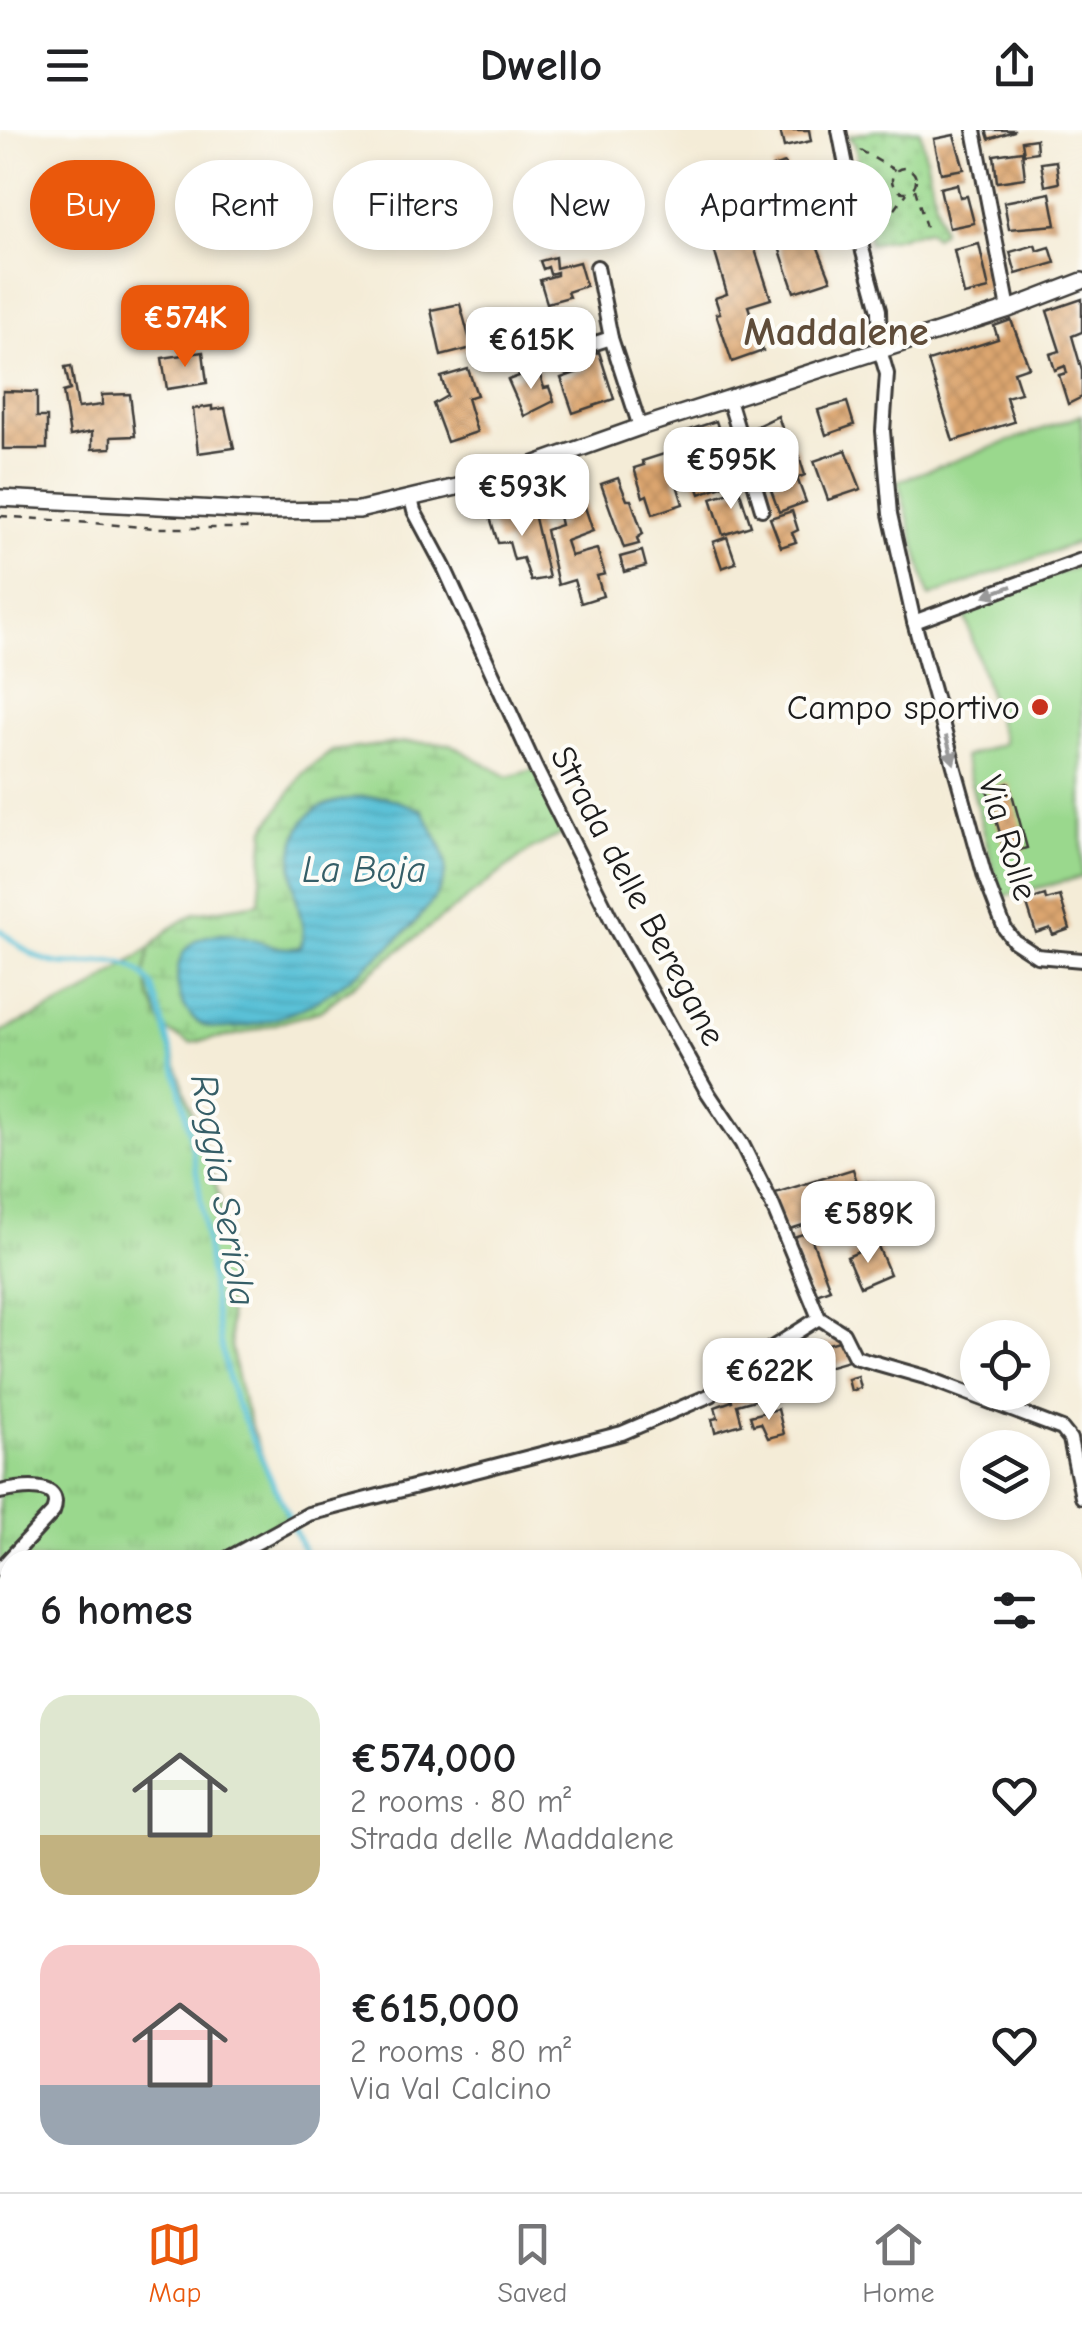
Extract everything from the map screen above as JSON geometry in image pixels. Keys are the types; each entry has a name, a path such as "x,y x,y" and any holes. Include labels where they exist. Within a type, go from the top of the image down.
{"street":[{"path":"974,130 1009,309"},
{"name":"Via Rolle","path":"840,135 863,252 880,310 880,350 887,374 883,430 890,514 914,622 985,877 1005,929 1014,941 1038,956 1082,960"},
{"path":"596,267 611,338 640,427"},
{"path":"0,498 257,511 359,510 498,476 1009,309 1082,280"},
{"path":"530,364 611,338"},
{"path":"729,400 762,509"},
{"name":"Strada delle Beregane","path":"411,498 529,754 616,929 708,1093 742,1144 772,1204 818,1318 843,1333 855,1357 925,1376 1062,1430 1070,1439 1082,1497"},
{"path":"914,622 1082,560"},
{"path":"243,1550 294,1522 622,1433 711,1395 726,1369 764,1352 818,1318"},
{"path":"0,1492 46,1489 55,1496 53,1512 18,1550"}],"path":[{"path":"840,135 896,171"},
{"path":"907,192 899,192 892,178 896,171 905,168 913,171 916,179 914,188 926,231"},
{"path":"863,252 914,188"}],"green space":[{"path":"877,130 920,130 942,231 934,237 928,230 892,239 892,160 858,160 848,136"},
{"path":"1082,415 1082,541 929,597 898,481"},
{"name":"Campo sportivo","path":"1082,565 1082,877 1001,897 964,757 1004,743 965,616 973,613 970,603"},
{"path":"406,742 450,744 508,777 536,769 566,832 530,850 320,1011 241,1034 190,1043 168,1032 151,999 145,972 150,948 168,930 195,913 259,903 265,829 303,773 332,751","holes":["387,797 415,923 349,978 313,1001 274,1018 275,946 288,950 300,947 304,937 292,867 298,832 338,802"]},
{"path":"150,948 150,993 171,1047 222,1212 236,1373 256,1439 290,1524 243,1550 0,1550 0,1032 84,994"}],"water":[{"name":"La Boja","path":"360,797 387,797 422,810 446,866 438,891 425,910 363,969 303,1008 248,1026 226,1028 202,1024 191,1016 183,1004 177,975 186,949 197,940 224,934 275,946 300,947 303,930 292,865 299,830 319,808"}],"building":[{"path":"780,130 809,130 811,141 784,147"},
{"path":"986,130 1014,130 1014,131 989,139"},
{"path":"954,135 964,169 941,173 934,139"},
{"path":"1036,139 1037,152 1024,154 1022,141"},
{"path":"1022,151 1025,178 997,182 994,155"},
{"path":"1056,161 1059,183 1045,186 1041,163"},
{"path":"957,184 960,197 967,196 974,223 949,228 940,188"},
{"path":"1050,193 1056,225 1009,229 1004,202"},
{"path":"979,244 989,289 964,295 954,250"},
{"path":"1035,245 1037,251 1050,247 1055,263 1016,274 1010,252"},
{"path":"714,250 755,250 771,299 748,306 763,351 732,362 716,314 720,313 715,298 727,294"},
{"path":"780,250 819,250 831,280 794,292"},
{"path":"555,257 556,268 579,262 586,286 567,292 569,297 547,303 540,280 557,272 550,274 540,261"},
{"path":"1082,299 1082,332 1072,336 1082,371 1082,397 1068,404 1059,375 1067,373 1065,366 1055,370 1050,354 1060,351 1047,311"},
{"path":"460,304 472,348 441,356 431,310"},
{"path":"530,313 539,337 500,357 491,332"},
{"path":"1011,320 1029,367 1014,372 1021,393 1006,397 1014,422 953,441 928,361 998,339 994,326"},
{"path":"203,352 207,383 167,389 162,358"},
{"path":"599,352 614,399 573,413 561,378 587,369 583,357"},
{"path":"71,366 78,408 102,405 102,395 130,394 135,436 111,437 111,448 92,449 92,432 70,436 63,392 70,390 65,367"},
{"path":"468,369 477,395 467,398 477,432 447,442 433,404 447,396 441,377"},
{"path":"538,369 544,388 549,387 554,401 524,416 508,380"},
{"path":"3,391 37,392 37,417 47,417 47,449 3,449"},
{"path":"847,402 854,425 826,435 818,410"},
{"path":"212,406 212,410 225,408 234,448 198,453 193,409"},
{"path":"778,416 789,449 796,447 805,475 797,478 806,502 779,512 769,485 781,480 777,468 785,465 783,458 763,465 751,429"},
{"path":"716,421 726,451 714,455 722,486 700,494 695,480 704,477 689,430"},
{"path":"846,450 861,489 828,500 814,461"},
{"path":"667,453 683,504 653,514 634,468 644,465 642,461"},
{"path":"618,478 643,534 637,538 639,544 624,548 601,484"},
{"path":"578,486 593,531 566,541 571,556 597,549 605,574 597,576 603,596 581,603 574,580 558,585 546,530 561,525 554,494"},
{"path":"739,489 751,526 723,535 711,498"},
{"path":"532,505 549,578 531,581 523,558 514,560 509,542 498,543 489,514"},
{"path":"792,511 798,530 792,533 796,542 781,547 770,518"},
{"path":"727,537 736,563 722,568 713,542"},
{"path":"642,551 646,566 624,572 620,557"},
{"path":"1009,783 1027,848 1006,854 987,789"},
{"path":"1045,895 1046,900 1060,896 1070,929 1053,935 1050,928 1036,933 1026,901"},
{"path":"853,1169 858,1185 868,1182 881,1221 870,1225 872,1231 858,1236 850,1210 784,1231 772,1194"},
{"path":"809,1232 830,1289 811,1296 790,1238"},
{"path":"877,1244 890,1274 860,1287 847,1257"},
{"path":"846,1339 852,1360 816,1370 820,1382 737,1405 742,1424 715,1432 715,1407 732,1401 724,1373"},
{"path":"858,1376 861,1388 851,1391 848,1379"},
{"path":"778,1409 784,1434 768,1438 761,1423 753,1425 750,1416"}],"waterway":[{"name":"Roggia Seriola","path":"0,930 42,959 63,964 116,962 140,972 152,985 190,1136 227,1372 234,1398 303,1550"}],"place":[{"name":"Campo sportivo","path":"1040,707"}],"district":[{"name":"Maddalene","path":"836,332"}]}
